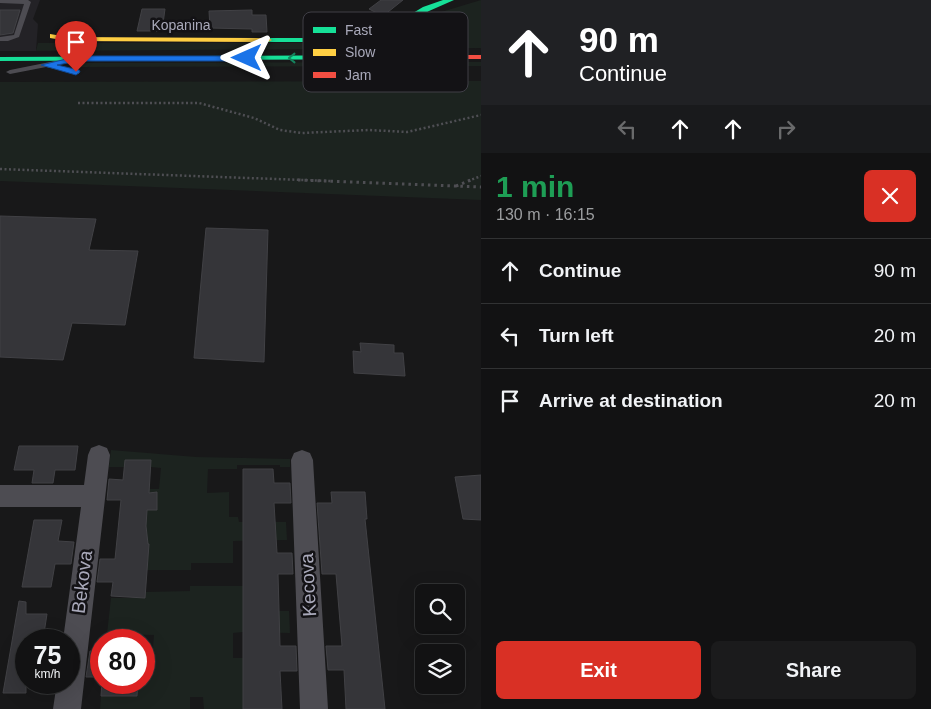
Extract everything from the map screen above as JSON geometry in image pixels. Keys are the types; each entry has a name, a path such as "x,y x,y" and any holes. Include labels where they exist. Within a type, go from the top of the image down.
{"main road":[{"name":"Kopanina","path":"418,12 450,0"},
{"name":"Kopanina","path":"53,36 68,40 303,40"},
{"path":"468,57 481,57"},
{"path":"0,59 303,58"},
{"path":"5,72 81,72"}],"street":[{"name":"Bekova","path":"67,709 93,496 100,455"},
{"name":"Kecova","path":"302,460 314,709"},
{"path":"0,496 93,496"}],"lane":[{"path":"0,1 28,2 17,36 0,39"},
{"path":"14,59 81,72"},
{"path":"5,72 79,59"}],"path":[{"path":"78,103 199,103 254,118 280,130 302,133 369,130 407,132 481,115"},
{"path":"0,169 481,187"},
{"path":"454,186 481,176"}],"shaded area":[{"path":"0,0 40,0 33,19 38,24 36,51 0,51"},
{"path":"481,0 481,48 468,48 468,12 441,12"},
{"path":"38,43 303,43 303,49 36,51"},
{"path":"303,62 303,66 71,66 74,63"},
{"path":"468,62 481,62 481,66 468,66"},
{"path":"303,81 303,92 468,92 468,81 481,81 481,200 0,181 0,82"},
{"path":"111,450 196,457 290,459 290,467 280,467 280,465 237,465 237,469 208,469 207,493 229,492 229,517 238,517 239,522 286,522 287,540 233,541 233,563 191,563 191,570 147,570 149,544 117,544 147,520 147,510 157,510 157,492 149,493 149,489 159,489 161,468 151,467 150,461 126,461 124,467 109,467"},
{"path":"190,586 243,586 243,611 289,611 290,633 233,633 233,658 243,658 243,709 204,709 203,697 190,697 190,709 100,709 101,696 155,694 155,629 108,629 111,598 145,598 146,592 190,591"}],"building":[{"path":"381,0 403,0 388,12 375,12 369,9"},
{"path":"142,9 165,9 162,31 137,31"},
{"path":"0,10 20,10 13,33 0,35"},
{"path":"252,10 252,15 266,15 267,32 252,32 252,29 210,28 209,11"},
{"path":"0,216 96,219 89,250 138,251 125,325 72,323 63,360 0,357"},
{"path":"206,228 268,230 264,362 194,358"},
{"path":"360,343 394,345 394,353 403,353 405,376 354,373 353,351 361,352"},
{"path":"19,446 78,446 75,470 55,470 53,483 32,483 34,470 14,470"},
{"path":"125,460 151,460 149,493 157,492 157,510 147,510 146,526 149,544 145,598 111,596 113,582 97,582 100,559 115,559 121,500 107,500 109,479 123,480"},
{"path":"243,469 273,469 274,483 290,483 291,503 274,503 277,553 292,553 293,574 278,574 280,646 296,646 297,671 280,671 282,709 243,709"},
{"path":"481,475 481,520 463,519 455,477"},
{"path":"331,492 365,492 367,519 365,519 385,709 346,709 344,670 328,670 326,646 342,646 336,574 322,574 317,503 332,503"},
{"path":"34,520 62,520 58,541 74,542 71,564 55,564 51,587 22,587"},
{"path":"19,601 26,602 26,614 47,614 45,629 15,629 15,693 3,693"},
{"path":"90,651 90,677 86,677"},
{"path":"101,694 137,694 137,696 101,696"}],"traffic: fast":[{"path":"421,12 450,0"},
{"path":"268,40 303,40"},
{"path":"0,59 303,58"}],"traffic: slow":[{"path":"53,36 68,39 268,40"}],"traffic: jam":[{"path":"468,57 481,57"}],"route":[{"path":"76,72 45,65 79,59 247,58"}]}
